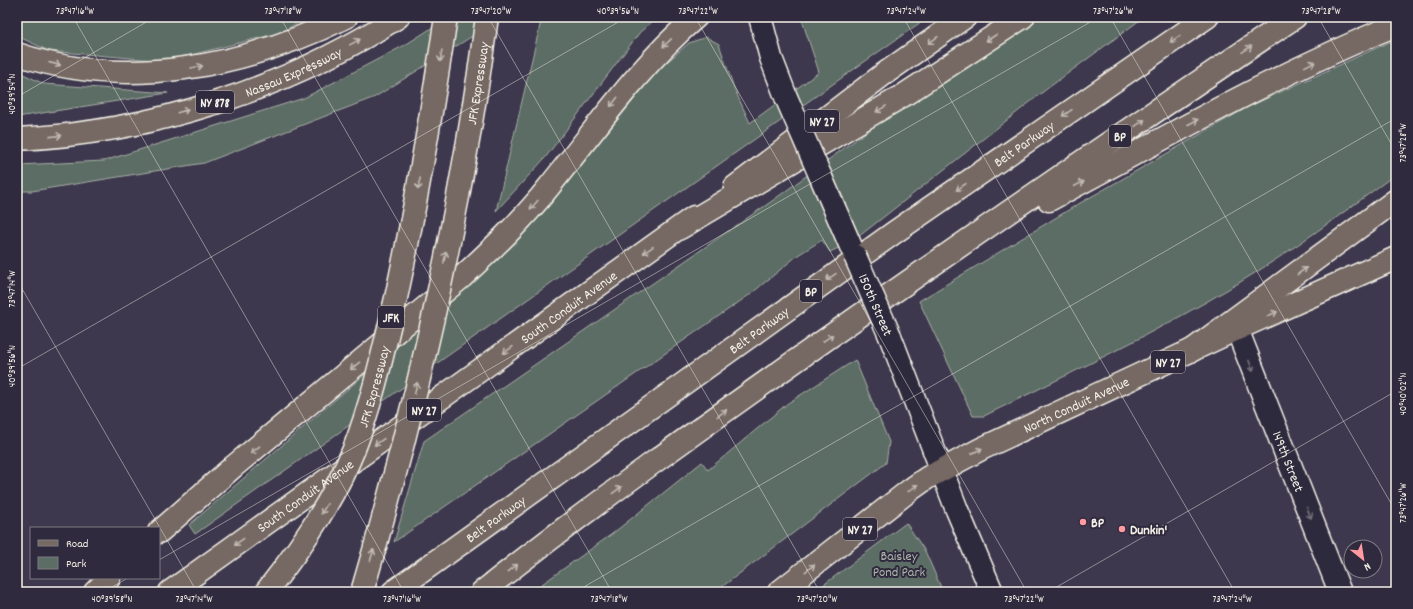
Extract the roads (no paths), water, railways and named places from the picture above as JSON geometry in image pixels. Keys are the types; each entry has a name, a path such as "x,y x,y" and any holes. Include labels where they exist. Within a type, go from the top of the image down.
{"main road":[{"path":"17,54 60,65 89,70 116,73 170,71 199,67 255,53 282,44 346,17"},
{"name":"Nassau Expressway","path":"17,139 73,134 120,127 210,104 255,89 298,71 341,50 398,17"},
{"name":"JFK Expressway","path":"266,592 312,530 334,492 354,449 369,405 391,317 419,183 446,17"},
{"name":"JFK Expressway","path":"362,592 391,489 434,309 461,173 487,17"},
{"path":"160,531 234,467 462,278 523,218 639,72 669,41 696,17"},
{"name":"150th Street","path":"760,17 771,58 786,97 890,336 957,510 992,592"},
{"name":"South Conduit Avenue","path":"170,592 680,228 884,74 965,17"},
{"path":"680,228 904,95 1023,17"},
{"name":"Belt Parkway","path":"392,592 889,236 1207,17"},
{"name":"BP","path":"482,592 665,455 946,255 1295,17"},
{"path":"946,255 1228,104 1337,51 1396,26"},
{"path":"1191,351 1396,200"},
{"name":"North Conduit Avenue","path":"779,592 910,490 942,469 981,449 1237,329 1396,258"},
{"name":"149th Street","path":"1237,329 1340,592"},
{"path":"95,592 108,579"}],"place":[{"name":"BP","path":"1083,522"},
{"name":"Dunkin'","path":"1122,529"}],"park label":[{"name":"Baisley Pond Park","path":"899,564"}]}
